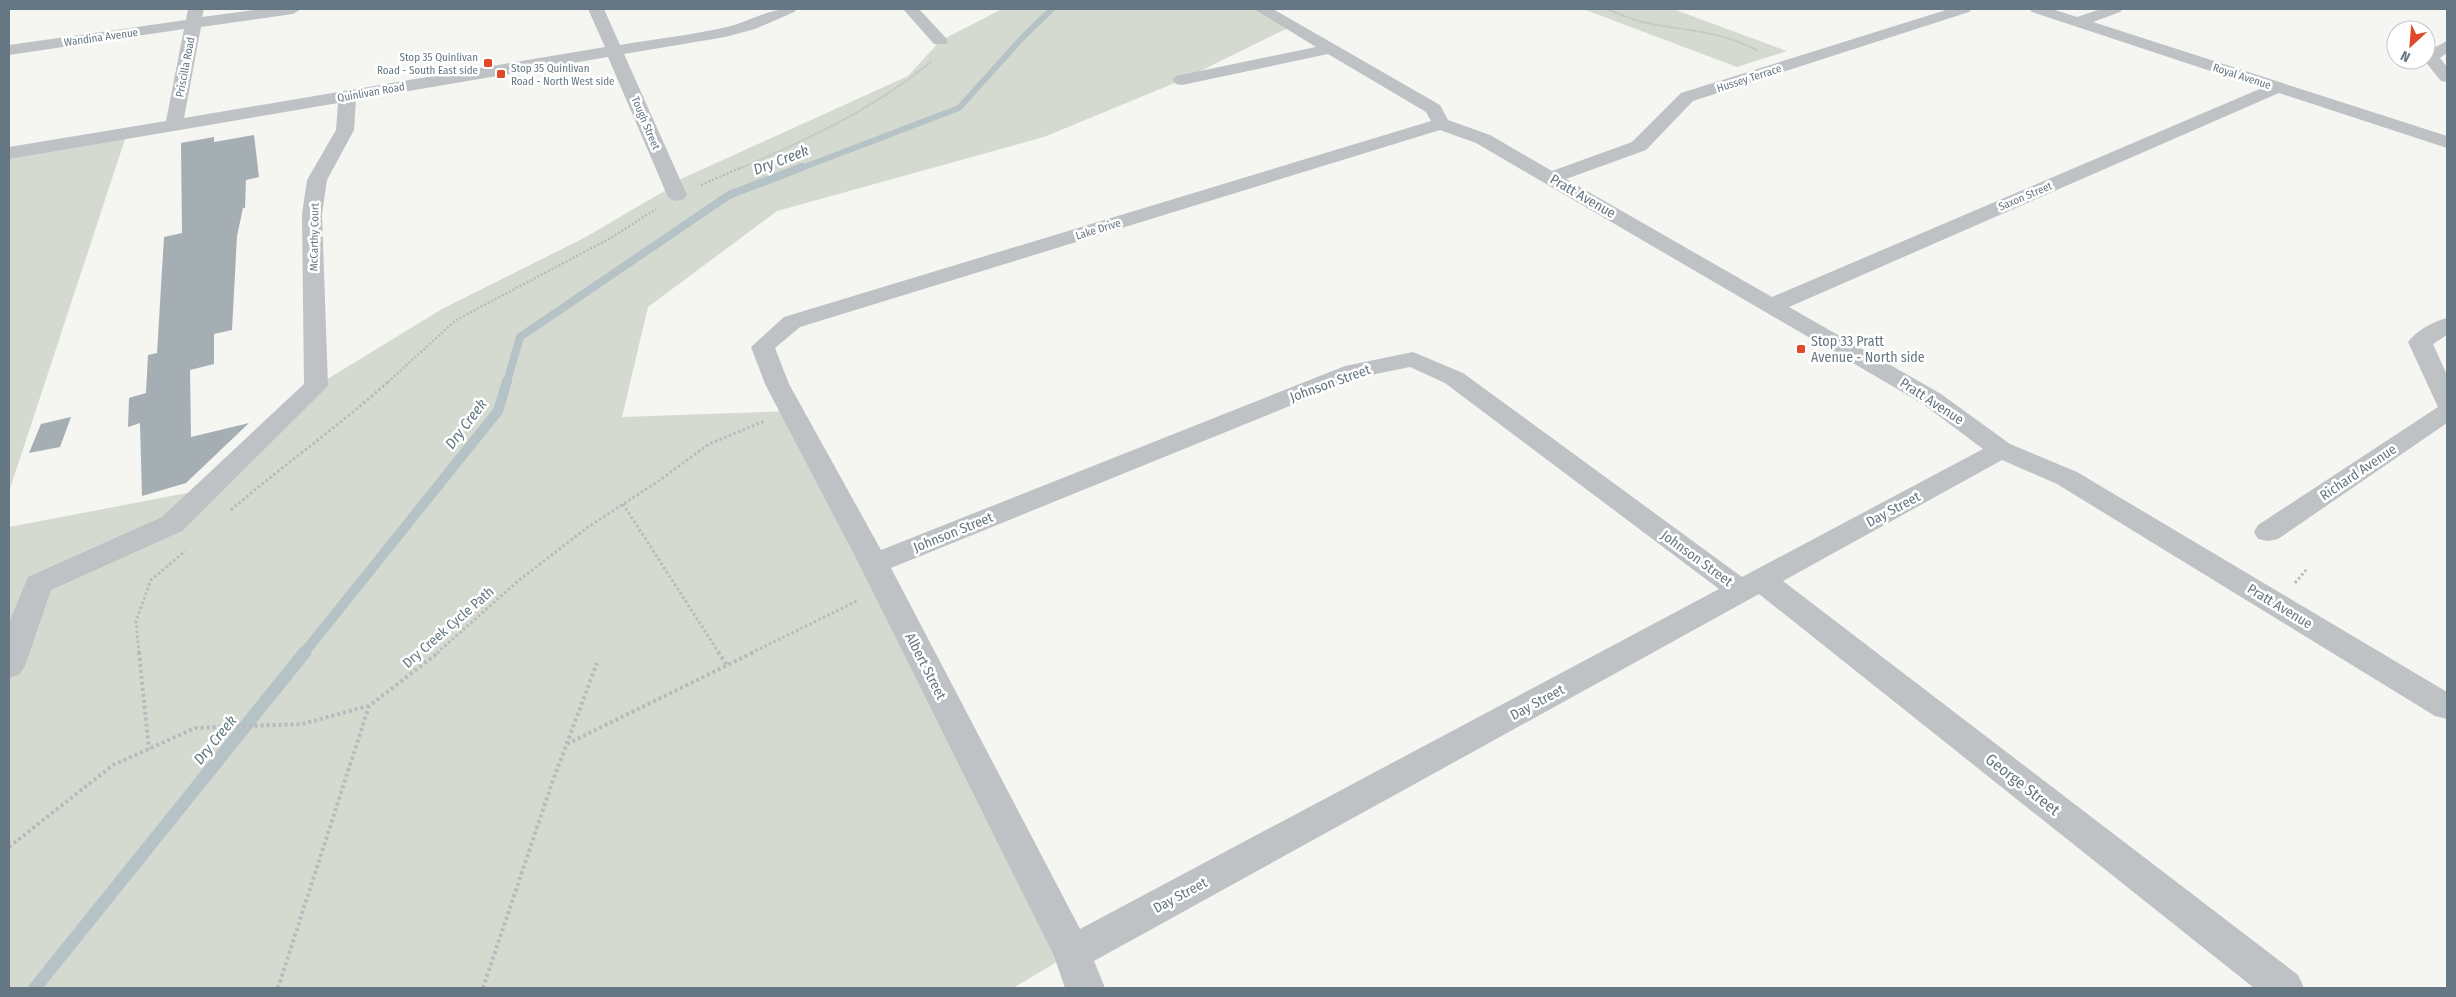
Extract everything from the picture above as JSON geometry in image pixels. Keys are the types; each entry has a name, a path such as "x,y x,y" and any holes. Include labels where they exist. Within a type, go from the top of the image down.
{"street":[{"name":"Wandina Avenue","path":"9,50 195,16 293,9"},
{"name":"Tough Street","path":"596,9 678,195"},
{"name":"Quinlivan Road","path":"9,153 725,32 749,26 789,9"},
{"path":"911,9 940,40"},
{"path":"1262,9 1434,108 1441,124"},
{"name":"Hussey Terrace","path":"1551,178 1639,146 1687,97 1964,9"},
{"name":"Royal Avenue","path":"2037,9 2443,138"},
{"path":"2078,22 2115,9"},
{"name":"Priscilla Road","path":"174,125 195,16"},
{"path":"2447,46 2430,57 2447,77"},
{"path":"1182,80 1331,49"},
{"name":"Saxon Street","path":"1771,306 2279,87"},
{"name":"McCarthy Court","path":"9,666 38,584 172,524 316,386 312,214 317,180 345,130 347,96"},
{"name":"Pratt Avenue","path":"1441,124 1483,139 1551,178 1932,399 2001,450 2067,478 2447,707"},
{"name":"Lake Drive","path":"763,347 792,322 1441,124"},
{"path":"2447,325 2420,342 2447,402"},
{"name":"Albert Street","path":"763,347 777,384 874,564 1072,953 1085,988"},
{"name":"Johnson Street","path":"874,564 1354,372 1413,358 1454,378 1751,585"},
{"name":"Richard Avenue","path":"2268,532 2447,412"},
{"name":"Day Street","path":"1072,953 2001,450"},
{"name":"George Street","path":"1751,585 2284,988"}],"path":[{"path":"1606,9 1642,22 1732,38 1785,66"},
{"path":"224,516 261,484 349,417 456,320 609,239 678,195 869,108 913,79 941,52 940,40"},
{"name":"Dry Creek Cycle Path","path":"369,706 441,650 518,581 588,527 709,444 746,427 792,411"},
{"path":"622,504 726,665"},
{"path":"149,749 136,621 151,580 188,548"},
{"path":"2290,589 2306,570"},
{"path":"567,744 858,600"},
{"path":"483,988 597,663"},
{"path":"9,847 113,765 195,728 302,724 369,706"},
{"path":"278,988 369,706"}],"shaded area":[{"path":"1002,9 1262,9 1292,26 1182,80 1044,137 777,211 648,307 622,417 793,411 1072,953 1013,988 9,988 9,527 208,489 316,386 442,309 584,238 673,186 672,183 908,76 940,41"},
{"path":"1583,9 1673,9 1787,51 1737,67"},
{"path":"127,133 9,492 9,155"}],"building":[{"path":"254,135 259,177 246,180 245,208 243,208 237,236 232,330 214,334 214,364 190,370 191,437 249,423 186,483 142,496 140,423 128,427 129,398 146,393 148,355 157,353 164,237 182,233 181,143 214,137 214,142"},
{"path":"71,417 60,447 29,453 41,424"}],"waterway":[{"name":"Dry Creek","path":"799,169 959,108 1022,38 1052,9"},
{"name":"Dry Creek","path":"507,382 520,337 729,195 802,167"},
{"name":"Dry Creek","path":"304,653 498,411 507,381"},
{"name":"Dry Creek","path":"35,988 305,652"}],"place":[{"name":"Stop 35 Quinlivan Road - South East side","path":"488,63"},
{"name":"Stop 35 Quinlivan Road - North West side","path":"501,74"},
{"name":"Stop 33 Pratt Avenue - North side","path":"1801,349"}]}
